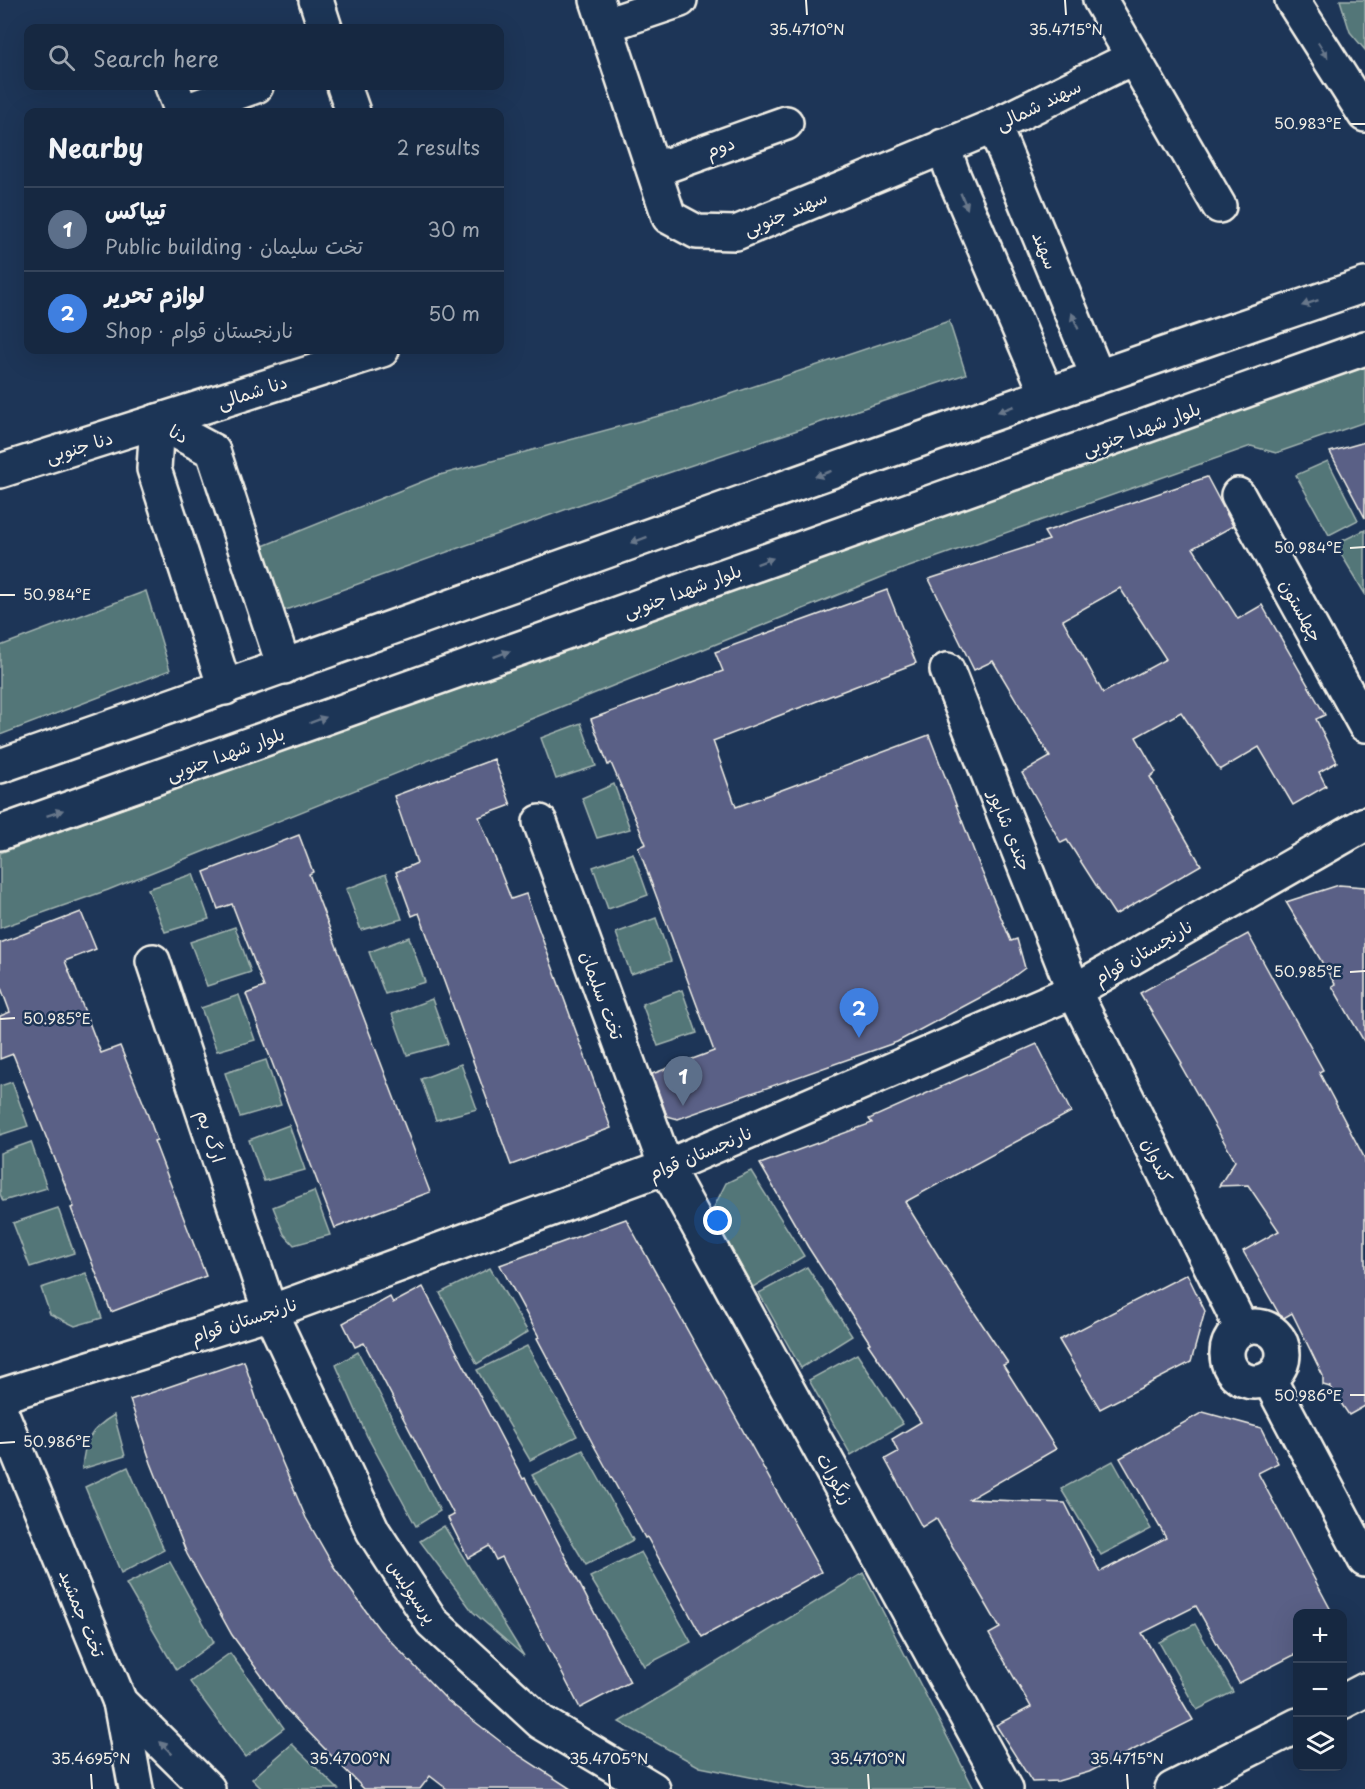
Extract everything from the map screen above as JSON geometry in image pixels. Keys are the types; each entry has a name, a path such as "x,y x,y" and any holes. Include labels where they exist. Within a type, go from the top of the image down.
{"street":[{"path":"316,0 324,24"},
{"path":"602,12 680,0"},
{"path":"1101,0 1132,58 1219,206"},
{"path":"1292,0 1365,115"},
{"name":"سهند جنوبی","path":"602,12 669,217 697,232 736,232 943,146"},
{"name":"سهند شمالی","path":"943,146 994,126 1132,58"},
{"path":"174,90 180,108"},
{"path":"193,108 245,90"},
{"path":"345,90 352,108"},
{"name":"دوم","path":"654,170 786,123"},
{"name":"سهند","path":"994,126 1097,375"},
{"path":"943,146 954,177 1047,394"},
{"path":"0,766 284,668 1097,375 1365,285"},
{"name":"بلوار شهدا جنوبی","path":"0,832 1365,348"},
{"name":"دنا شمالی","path":"157,421 368,354"},
{"name":"دنا جنوبی","path":"0,471 157,421"},
{"name":"دنا","path":"225,688 154,469 157,421 213,451 284,668"},
{"name":"چهلستون","path":"1238,495 1365,725"},
{"name":"جندی شاپور","path":"947,670 1074,991"},
{"name":"تخت سلیمان","path":"540,822 666,1167"},
{"name":"نارنجستان قوام","path":"0,1395 270,1312 666,1167 1074,991 1365,824"},
{"name":"ارگ بم","path":"153,961 270,1312"},
{"name":"کندوان","path":"1074,991 1242,1329 1230,1342 1227,1359 1230,1367 1243,1380 1261,1382 1269,1379 1365,1560"},
{"name":"زیگورات","path":"666,1167 1006,1789"},
{"name":"پرسپولیس","path":"270,1312 373,1531 432,1622 541,1722 653,1789"},
{"name":"تخت جمشید","path":"0,1409 120,1702 207,1789"},
{"path":"1347,1699 1365,1690"},
{"path":"120,1702 136,1789"},
{"path":"1172,1789 1293,1728"}],"green space":[{"path":"1340,0 1365,0 1365,50 1350,32"},
{"path":"949,321 966,374 662,475 277,613 258,548 436,476 692,407"},
{"path":"1365,358 1365,422 1276,453 1251,446 892,573 108,890 0,928 0,853"},
{"path":"1328,461 1358,520 1329,535 1296,475"},
{"path":"1365,530 1365,594 1335,544"},
{"path":"146,591 170,670 0,735 0,646"},
{"path":"581,723 596,766 556,779 541,738"},
{"path":"614,784 630,829 597,838 582,798"},
{"path":"633,853 648,895 608,909 593,867"},
{"path":"193,874 209,919 165,932 148,889"},
{"path":"386,874 402,919 361,930 346,889"},
{"path":"656,918 671,961 631,974 616,933"},
{"path":"235,927 251,972 207,986 190,942"},
{"path":"409,937 425,982 385,994 369,952"},
{"path":"682,990 697,1033 658,1046 642,1004"},
{"path":"239,995 255,1040 217,1051 201,1008"},
{"path":"432,999 448,1044 407,1055 392,1014"},
{"path":"266,1060 281,1105 240,1117 225,1073"},
{"path":"461,1064 477,1109 436,1120 421,1079"},
{"path":"12,1082 28,1126 0,1135 0,1086"},
{"path":"289,1125 305,1170 264,1181 249,1140"},
{"path":"31,1142 47,1188 3,1201 0,1194 0,1153"},
{"path":"751,1171 804,1256 753,1287 711,1213 726,1183"},
{"path":"314,1191 330,1235 294,1245 284,1234 273,1207"},
{"path":"58,1208 74,1253 30,1267 13,1223"},
{"path":"807,1267 852,1336 801,1368 759,1293"},
{"path":"490,1268 528,1332 477,1364 440,1293"},
{"path":"86,1273 102,1318 75,1326 50,1314 41,1288"},
{"path":"527,1346 577,1436 530,1460 477,1370"},
{"path":"358,1352 440,1511 416,1526 367,1436 336,1365"},
{"path":"857,1354 903,1424 851,1455 809,1380"},
{"path":"114,1415 125,1456 82,1469 84,1451 89,1438 99,1426"},
{"path":"583,1450 633,1540 586,1565 532,1475"},
{"path":"1113,1461 1151,1529 1101,1555 1061,1489"},
{"path":"128,1467 164,1550 121,1573 85,1487"},
{"path":"444,1526 524,1656 473,1612 420,1541"},
{"path":"641,1552 691,1642 644,1666 590,1577"},
{"path":"170,1562 214,1642 176,1670 126,1584"},
{"path":"863,1573 974,1789 809,1789 700,1767 619,1722"},
{"path":"1195,1624 1233,1692 1197,1710 1159,1642"},
{"path":"230,1653 284,1728 245,1757 190,1682"},
{"path":"292,1744 338,1789 262,1789 252,1779"}],"building":[{"path":"1365,442 1365,518 1330,452"},
{"path":"1207,477 1233,526 1193,548 1238,619 1262,605 1325,715 1316,719 1337,762 1319,772 1326,786 1293,805 1259,747 1220,770 1181,712 1136,737 1156,772 1150,777 1201,865 1115,915 1067,840 1061,843 1022,773 1050,757 993,661 974,670 929,579 1049,540 1044,532","holes":["1120,588 1166,659 1103,693 1063,620"]},
{"path":"887,590 916,663 713,741 736,807 929,735 1011,941 1017,939 1025,968 998,988 897,1042 678,1119 667,1116 652,1074 714,1051 638,847 646,844 611,763 608,765 591,719 723,671 715,652"},
{"path":"494,759 511,805 479,817 511,899 526,894 611,1128 511,1165 419,913 412,916 396,872 417,863 394,796"},
{"path":"299,835 313,872 309,874 430,1192 335,1228 246,994 264,987 232,904 218,909 204,872"},
{"path":"1339,885 1365,887 1365,1043 1332,986 1335,984 1286,902"},
{"path":"81,912 96,949 65,961 101,1053 120,1046 143,1102 157,1140 154,1141 206,1276 111,1312 71,1208 74,1207 13,1054 0,1059 0,1016 10,1012 0,985 0,943"},
{"path":"1248,934 1323,1070 1319,1072 1365,1159 1365,1406 1349,1415 1330,1387 1323,1385 1323,1376 1292,1313 1282,1319 1243,1251 1279,1231 1248,1185 1219,1186 1235,1161 1180,1064 1182,1063 1140,993"},
{"path":"1037,1044 1071,1112 905,1202 1008,1363 1003,1365 1056,1449 969,1499 1065,1503 1100,1572 1166,1538 1120,1458 1203,1412 1261,1428 1278,1463 1258,1473 1330,1609 1293,1609 1293,1656 1239,1683 1196,1606 1142,1633 1193,1720 1089,1772 1058,1781 1032,1782 996,1725 1031,1707 989,1634 1000,1628 936,1518 922,1527 885,1459 898,1452 892,1439 921,1422 868,1344 870,1343 808,1247 760,1164 872,1123 869,1119"},
{"path":"626,1219 821,1572 702,1637 593,1444 500,1265"},
{"path":"1187,1274 1205,1311 1191,1362 1100,1409 1059,1340"},
{"path":"423,1287 630,1682 580,1708 502,1557 496,1560 489,1546 468,1558 448,1518 454,1515 364,1343 355,1347 343,1323 390,1297 393,1303"},
{"path":"244,1361 260,1410 306,1518 334,1567 379,1629 448,1701 514,1752 571,1789 447,1789 430,1776 420,1789 364,1789 285,1708 232,1635 187,1554 151,1463 130,1400"}],"place":[{"name":"لوازم تحریر","path":"859,1038"},
{"name":"تیپاکس","path":"683,1106"}]}
